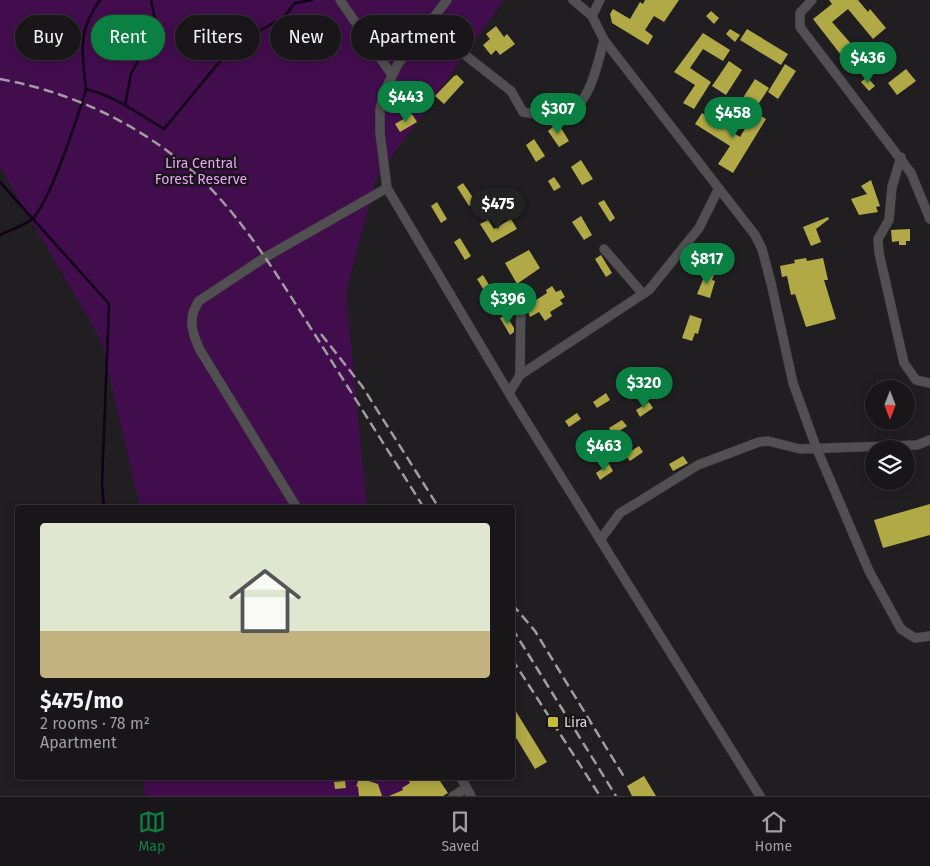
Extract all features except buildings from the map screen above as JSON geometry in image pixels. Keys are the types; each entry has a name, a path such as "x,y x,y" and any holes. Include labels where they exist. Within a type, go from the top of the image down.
{"street":[{"path":"340,0 392,75"},
{"path":"436,15 447,0"},
{"path":"573,0 592,16 604,40 718,190 755,235 762,249 793,383 816,447 868,571 901,629 915,638 930,636"},
{"path":"592,16 600,0"},
{"path":"812,0 800,13 800,26 901,158 920,190 930,219"},
{"path":"471,60 511,91 523,112 554,117 560,116 585,98 604,40"},
{"path":"401,60 385,90 380,109 380,133 387,188 600,540 760,796"},
{"path":"901,158 892,187 890,220 878,239 879,252 904,363 916,380 930,383"},
{"path":"295,505 200,350 192,332 193,309 199,301 264,258 387,188"},
{"path":"510,393 520,375 544,357 643,294 699,228 718,190"},
{"path":"604,249 643,294"},
{"path":"520,375 521,295"},
{"path":"600,540 620,513 698,465 759,442 768,441 800,449 917,444 930,440"},
{"path":"453,796 469,792 462,780"}],"green space":[{"name":"Lira Central Forest Reserve","path":"0,0 504,0 474,42 474,15 351,15 351,60 461,60 376,179 346,293 367,505 140,505 101,340 0,167"},
{"path":"143,780 414,780 418,796 145,796"}],"waterway":[{"path":"86,89 83,64 84,32 100,0"},
{"path":"125,105 131,74 152,34 155,20 151,0"},
{"path":"0,235 28,222 38,211 63,158 86,89 117,101 164,129 241,36 261,30 284,17 295,3 312,0"},
{"path":"0,182 109,304 102,483 104,505"}],"railway":[{"path":"0,79 29,85 84,104 137,130 184,164 222,200 252,239 294,301 422,505"},
{"path":"321,334 362,386 437,505"},
{"path":"515,608 535,631 626,780"},
{"path":"515,633 616,796"},
{"path":"515,664 600,796"}],"place":[{"name":"Lira","path":"553,722"}]}
